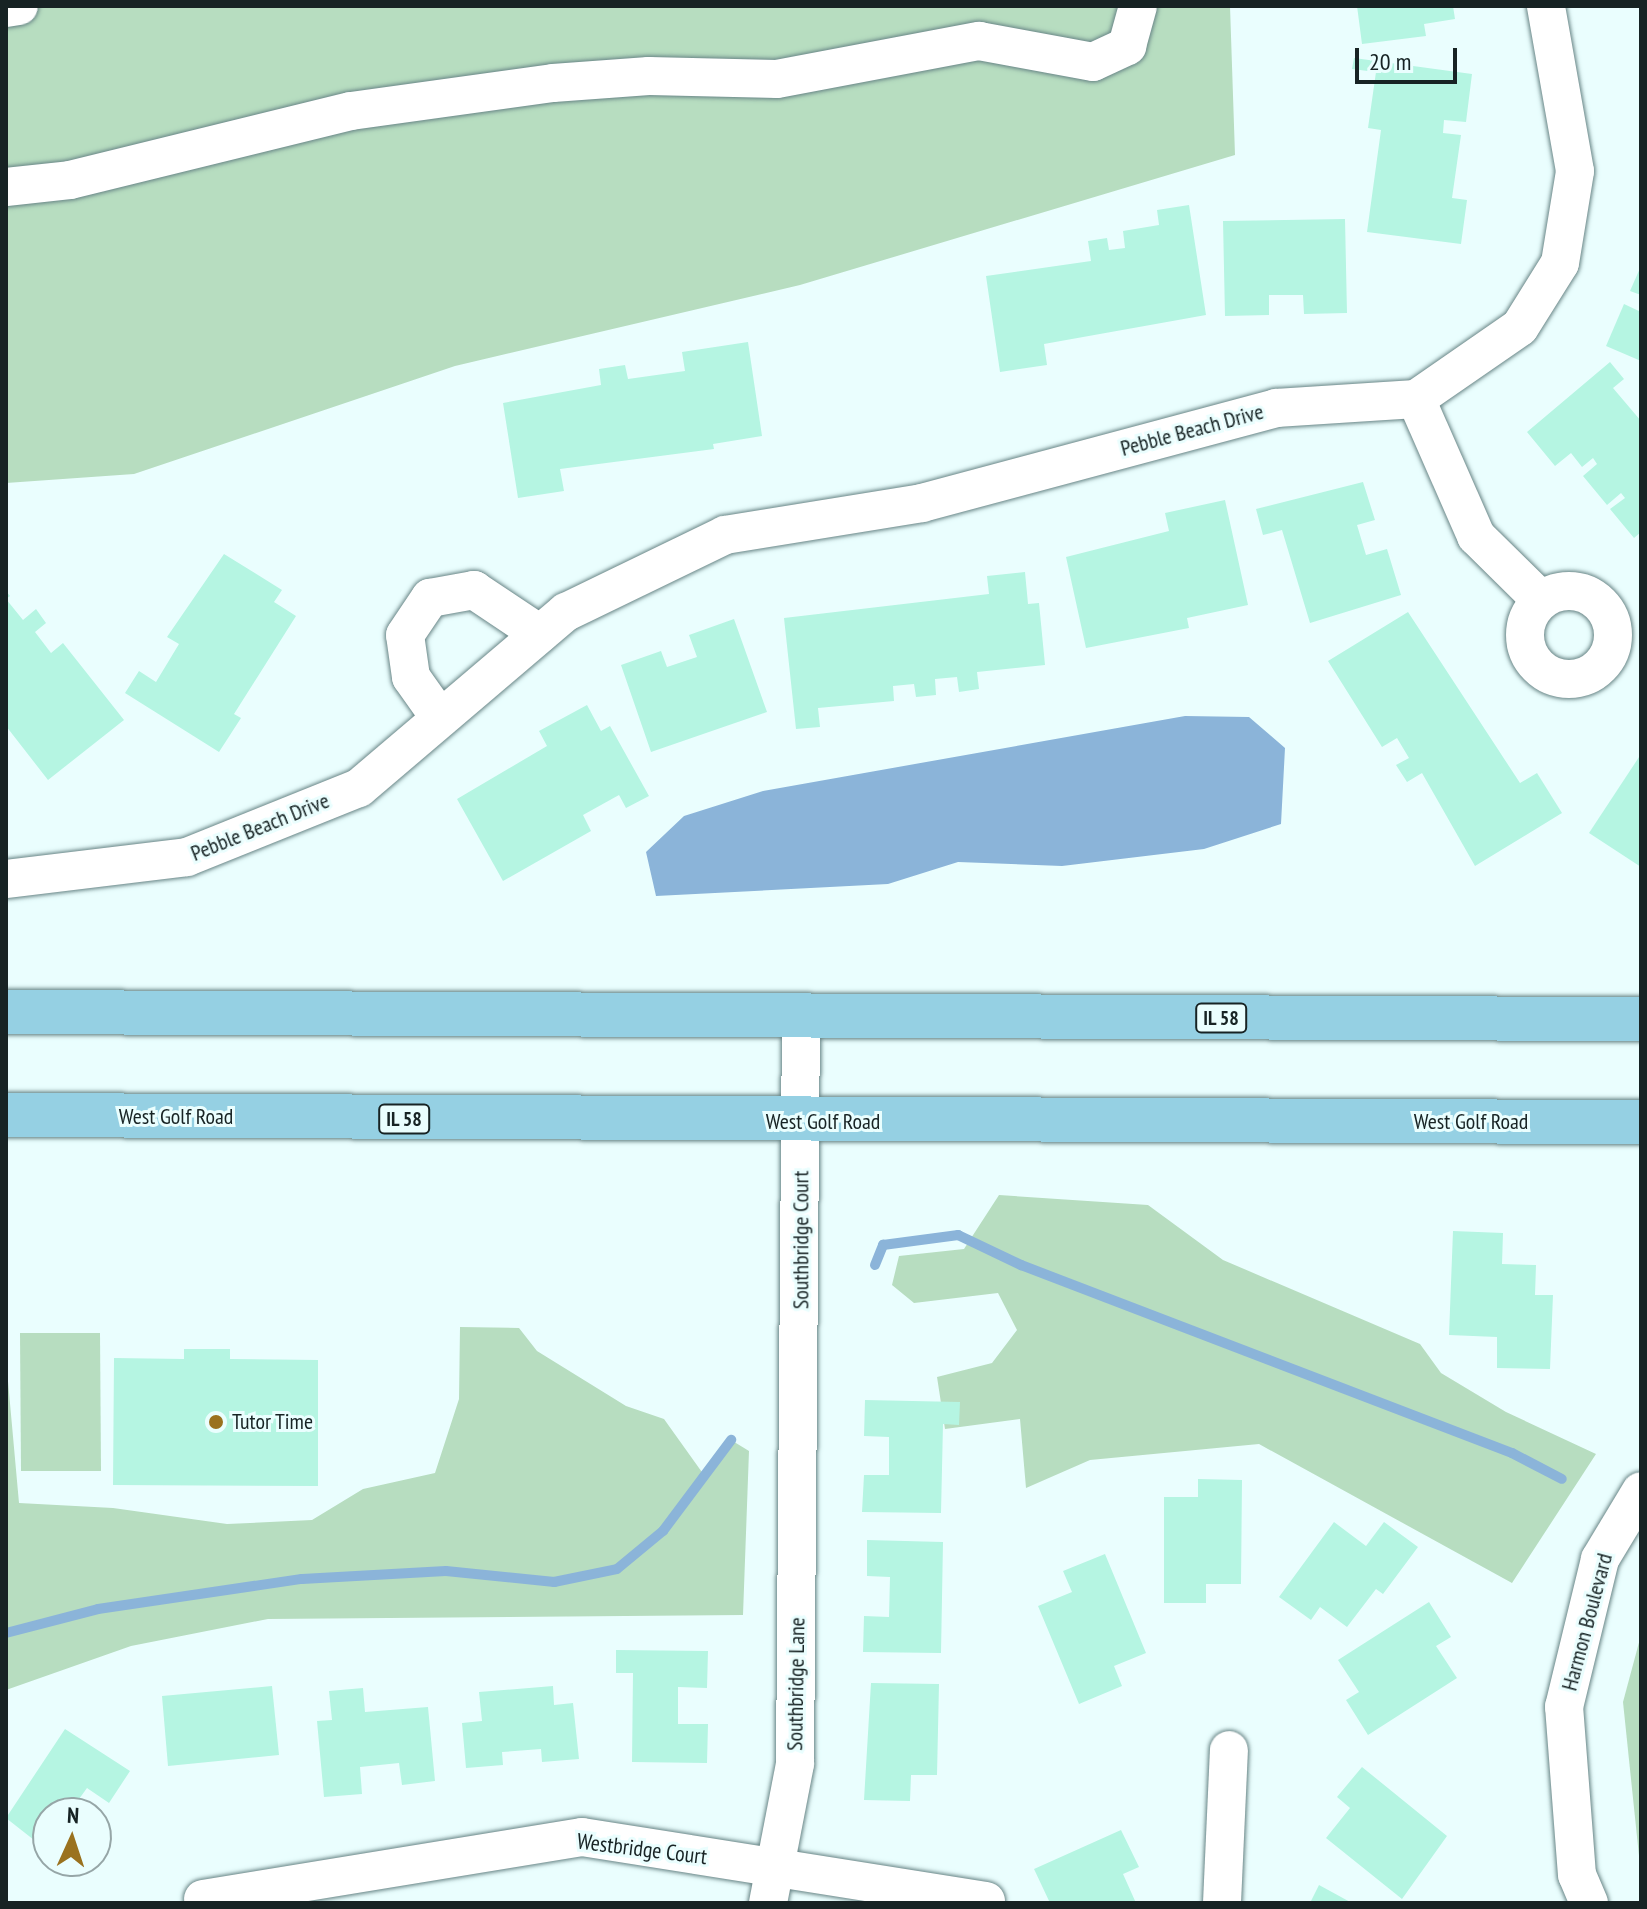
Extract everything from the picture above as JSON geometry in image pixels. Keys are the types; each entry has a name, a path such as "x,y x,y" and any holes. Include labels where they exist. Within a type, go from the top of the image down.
{"main road":[{"name":"IL 58","path":"6,1012 1641,1019"},
{"name":"West Golf Road","path":"6,1115 801,1122 1641,1122"}],"street":[{"path":"6,8 19,6"},
{"path":"6,187 70,180 351,111 553,83 649,76 777,79 979,41 1093,62 1127,46 1138,6"},
{"path":"1541,600 1476,536 1416,399 1520,327 1560,263 1575,171 1546,6"},
{"name":"Pebble Beach Drive","path":"6,879 187,857 359,788 566,612 725,535 922,503 1276,408 1416,399"},
{"path":"440,718 411,677 405,635 430,598 474,590 540,634"},
{"name":"Southbridge Court","path":"799,1463 801,1017"},
{"name":"Southbridge Lane","path":"768,1903 795,1764 799,1463"},
{"name":"Harmon Boulevard","path":"1589,1903 1577,1875 1564,1707 1600,1559 1641,1491"},
{"path":"1222,1903 1229,1750"},
{"name":"Westbridge Court","path":"203,1899 582,1837 986,1901"}],"green space":[{"path":"6,6 1230,6 1235,155 800,285 455,366 134,474 6,483"},
{"path":"999,1195 1148,1205 1223,1260 1420,1344 1441,1373 1506,1412 1596,1454 1512,1583 1259,1444 1090,1460 1026,1488 1020,1419 945,1429 937,1377 992,1363 1017,1330 998,1293 914,1303 892,1285 899,1256 964,1249"},
{"path":"460,1327 519,1328 537,1351 626,1406 664,1419 704,1475 731,1440 749,1451 743,1615 268,1619 131,1646 6,1690 6,1359 19,1503 113,1508 227,1524 312,1520 363,1489 435,1473 459,1399"},
{"path":"20,1333 100,1333 101,1471 21,1471"},
{"path":"1641,1635 1641,1875 1623,1702"}],"water":[{"path":"1185,716 1249,717 1285,748 1281,824 1204,849 1062,866 958,862 888,884 656,896 646,852 684,816 763,791"}],"building":[{"path":"1357,6 1453,6 1455,19 1424,24 1426,36 1362,44"},
{"path":"1354,58 1472,74 1466,122 1444,120 1443,133 1461,135 1452,198 1467,200 1461,244 1367,232 1381,130 1368,128 1376,72 1352,69"},
{"path":"1189,205 1206,315 1044,344 1047,365 1000,372 986,276 1091,261 1088,241 1107,238 1109,250 1125,248 1123,231 1159,225 1157,210"},
{"path":"1345,219 1347,313 1304,314 1303,295 1269,295 1269,315 1225,316 1223,221"},
{"path":"1641,266 1641,295 1630,291"},
{"path":"1624,304 1641,312 1641,361 1606,346"},
{"path":"748,342 762,436 713,444 714,449 560,469 564,491 518,498 503,403 601,385 599,369 625,365 628,379 685,371 682,352"},
{"path":"1610,362 1624,379 1613,388 1641,421 1641,532 1634,538 1610,509 1625,498 1621,493 1607,505 1583,476 1597,464 1593,458 1582,467 1571,453 1555,466 1527,432"},
{"path":"1363,482 1375,520 1357,525 1366,555 1387,549 1401,595 1310,623 1282,530 1263,535 1256,509"},
{"path":"1225,500 1248,605 1187,618 1189,628 1086,648 1066,557 1169,531 1165,513"},
{"path":"224,554 282,590 274,602 296,616 234,714 241,718 219,752 125,693 139,671 156,682 179,644 167,637"},
{"path":"1025,572 1028,604 1039,603 1045,665 977,672 979,689 959,692 957,677 935,679 936,695 916,697 914,684 893,686 894,701 818,708 820,727 796,729 784,618 989,594 987,576"},
{"path":"6,599 23,620 36,609 46,623 35,632 51,653 63,643 124,720 48,780 6,726"},
{"path":"1408,612 1520,783 1537,773 1562,813 1475,866 1422,773 1407,782 1396,765 1409,758 1397,738 1382,747 1328,661"},
{"path":"734,619 767,712 651,752 621,665 661,651 667,667 697,657 689,635"},
{"path":"587,705 601,731 610,726 649,796 626,808 619,795 583,815 591,831 503,881 457,799 547,746 539,731"},
{"path":"1641,754 1641,867 1589,833"},
{"path":"1453,1231 1503,1233 1502,1264 1536,1265 1535,1295 1553,1295 1550,1369 1497,1368 1497,1337 1449,1335"},
{"name":"Tutor Time","path":"184,1349 230,1349 230,1359 318,1360 318,1486 113,1485 114,1358 184,1359"},
{"path":"865,1400 960,1402 959,1425 943,1424 941,1513 862,1512 864,1475 889,1475 889,1437 864,1436"},
{"path":"1198,1479 1242,1480 1241,1584 1206,1584 1206,1603 1164,1603 1164,1497 1198,1497"},
{"path":"1334,1522 1366,1546 1384,1522 1418,1547 1383,1594 1376,1589 1347,1627 1320,1607 1311,1620 1279,1597"},
{"path":"867,1540 943,1542 941,1653 863,1652 864,1616 889,1617 890,1577 867,1576"},
{"path":"1105,1554 1146,1653 1114,1666 1122,1686 1079,1704 1038,1606 1072,1592 1063,1571"},
{"path":"1429,1602 1451,1637 1436,1646 1457,1678 1368,1735 1346,1700 1359,1692 1338,1660"},
{"path":"616,1650 708,1651 707,1688 678,1687 678,1724 708,1724 707,1763 632,1762 633,1673 616,1673"},
{"path":"871,1683 939,1684 937,1775 911,1775 910,1801 864,1800"},
{"path":"272,1686 279,1755 168,1766 162,1696"},
{"path":"553,1686 554,1705 573,1703 579,1759 542,1762 541,1749 502,1752 503,1765 466,1768 462,1723 482,1721 479,1692"},
{"path":"363,1688 365,1712 428,1707 435,1781 402,1785 399,1763 360,1767 362,1794 324,1797 317,1721 332,1720 329,1691"},
{"path":"65,1729 130,1771 112,1798 100,1797 87,1788 81,1797 32,1797 32,1838 6,1818"},
{"path":"1362,1767 1447,1836 1402,1899 1326,1838 1350,1808 1337,1797"},
{"path":"1121,1830 1139,1867 1123,1874 1136,1903 1050,1903 1034,1869"},
{"path":"1319,1885 1352,1903 1310,1903"}],"waterway":[{"path":"875,1265 883,1245 958,1235 1021,1265 1512,1453 1562,1479"},
{"path":"6,1633 98,1609 302,1579 446,1571 554,1582 617,1569 663,1531 731,1440"}],"place":[{"name":"Tutor Time","path":"216,1422"}]}
